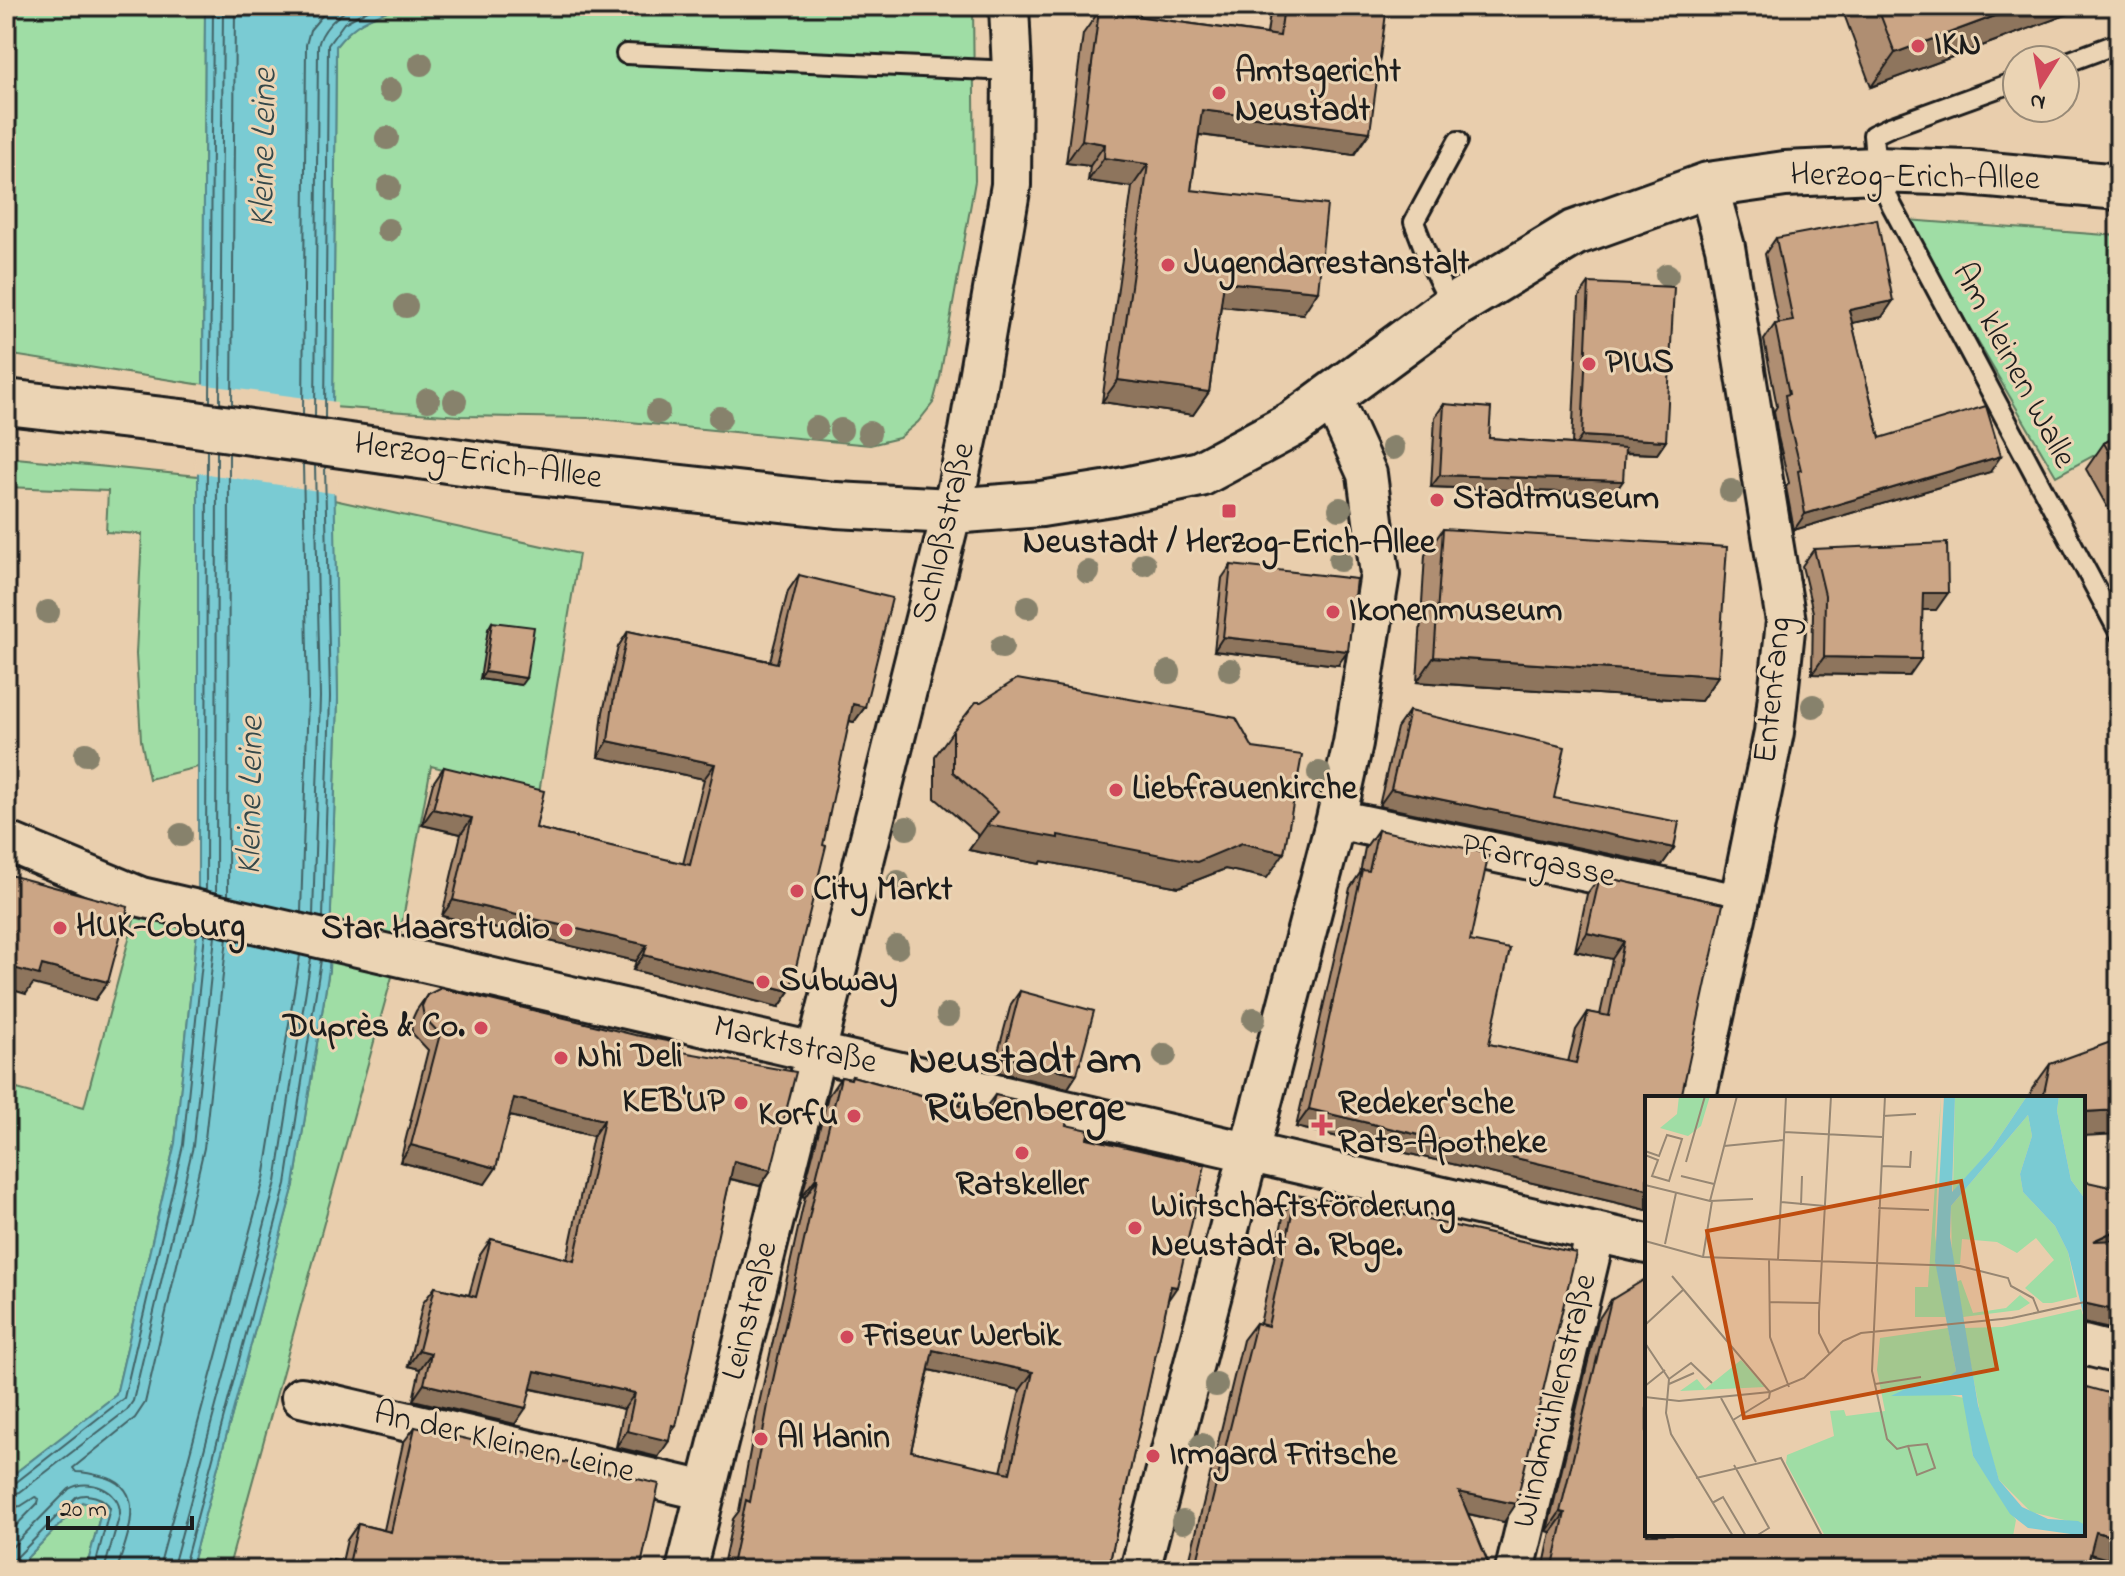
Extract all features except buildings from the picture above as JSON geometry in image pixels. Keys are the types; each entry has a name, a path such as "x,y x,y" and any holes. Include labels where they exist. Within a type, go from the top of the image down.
{"main road":[{"name":"Herzog-Erich-Allee","path":"6,402 181,422 510,469 836,505 952,511 1041,504 1200,474 1293,424 1452,307 1574,233 1708,185 1785,174 1876,170 1968,173 2119,187"}],"street":[{"name":"Schloßstraße","path":"816,1051 952,511 969,431 1011,185 1009,6"},
{"name":"Entenfang","path":"1696,1096 1774,732 1786,621 1725,247 1708,185"},
{"path":"1140,1570 1336,819 1353,743 1380,574 1367,474 1331,395"},
{"name":"Pfarrgasse","path":"1336,819 1739,904"},
{"name":"Marktstraße","path":"6,841 141,897 1645,1244"},
{"name":"Leinstraße","path":"686,1570 816,1051"},
{"name":"Windmühlenstraße","path":"1515,1570 1596,1232"},
{"path":"2085,1346 2119,1354"},
{"name":"An der Kleinen Leine","path":"301,1397 706,1491"}],"lane":[{"path":"2081,57 2119,43"},
{"path":"626,54 1012,71"},
{"path":"1876,170 1873,135 2001,87"},
{"path":"1452,307 1414,222 1458,141"},
{"name":"Am kleinen Walle","path":"1876,170 1892,206 2119,632"}],"green space":[{"path":"6,6 205,6 203,385 6,354"},
{"path":"398,6 973,6 975,181 933,403 918,422 899,438 870,445 588,418 460,416 333,407 336,46 357,25"},
{"path":"1907,220 2119,236 2119,442 2056,476"},
{"path":"6,457 198,476 198,767 149,779 141,740 136,654 142,534 106,532 108,491 6,487"},
{"path":"334,500 579,554 539,793 431,766 393,973 228,1570 190,1570 294,1185 329,970 338,698"},
{"path":"137,909 198,922 175,1143 116,1395 6,1480 6,1086 84,1107"},
{"path":"82,1502 102,1508 86,1570 15,1570"}],"water":[{"name":"Kleine Leine","path":"205,6 398,6 357,25 336,46 333,407 338,698 329,969 294,1185 190,1570 86,1570 102,1509 82,1502 15,1570 6,1570 6,1480 116,1395 175,1143 198,922 198,468 203,385"}],"pier":[{"path":"199,384 337,402 338,494 194,472"}],"place":[{"name":"IKN","path":"1918,46"},
{"name":"Amtsgericht Neustadt","path":"1219,93"},
{"name":"Jugendarrestanstalt","path":"1168,265"},
{"name":"PIUS","path":"1589,364"},
{"name":"Stadtmuseum","path":"1437,500"},
{"name":"Neustadt / Herzog-Erich-Allee","path":"1229,511"},
{"name":"Ikonenmuseum","path":"1333,612"},
{"name":"Liebfrauenkirche","path":"1116,790"},
{"name":"City Markt","path":"797,891"},
{"name":"HUK-Coburg","path":"60,928"},
{"name":"Star Haarstudio","path":"566,930"},
{"name":"Subway","path":"763,982"},
{"name":"Duprès & Co.","path":"481,1028"},
{"name":"Nhi Deli","path":"561,1058"},
{"name":"KEB'UP","path":"741,1103"},
{"name":"Korfu","path":"854,1116"},
{"name":"Redeker'sche Rats-Apotheke","path":"1322,1125"},
{"name":"Ratskeller","path":"1022,1153"},
{"name":"Wirtschaftsförderung Neustadt a. Rbge.","path":"1135,1228"},
{"name":"Friseur Werbik","path":"847,1337"},
{"name":"Al Hanin","path":"761,1439"},
{"name":"Irmgard Fritsche","path":"1153,1456"}],"district":[{"name":"Neustadt am Rübenberge","path":"1025,1085"}]}
